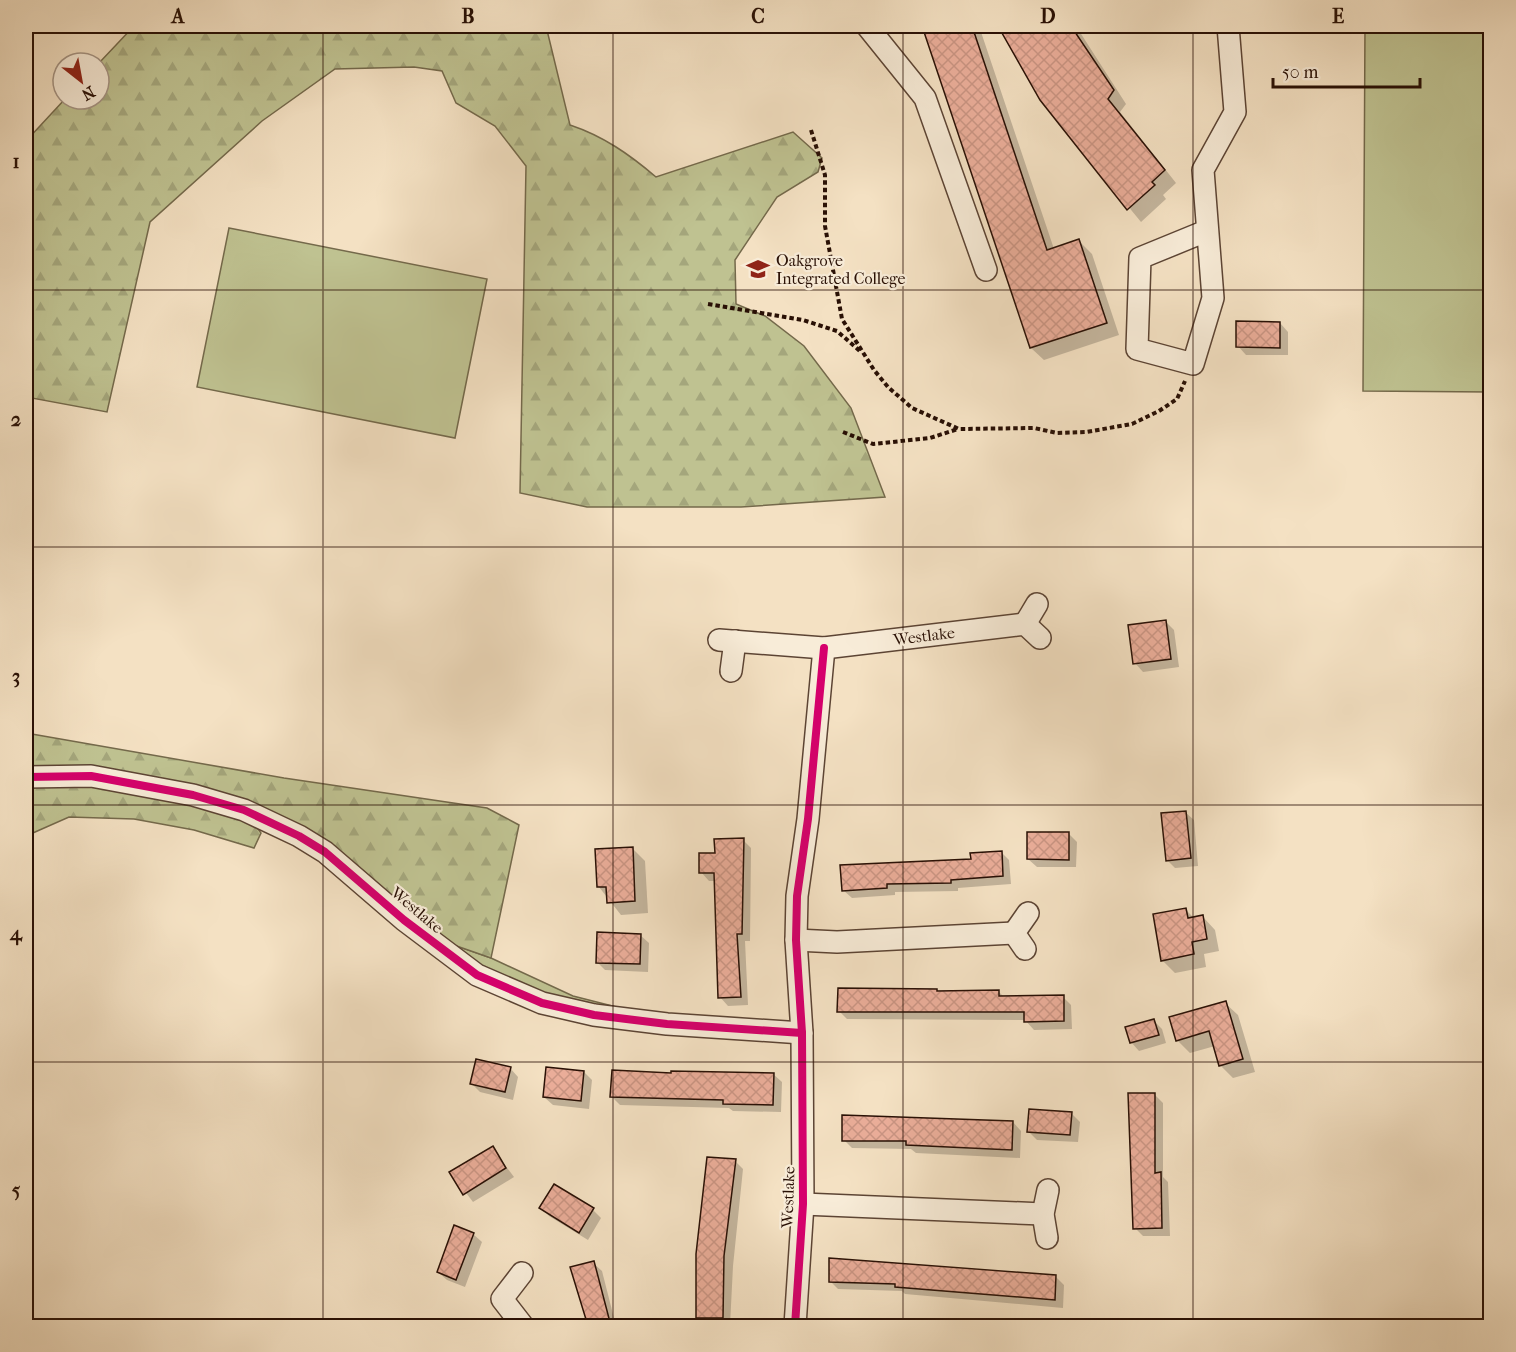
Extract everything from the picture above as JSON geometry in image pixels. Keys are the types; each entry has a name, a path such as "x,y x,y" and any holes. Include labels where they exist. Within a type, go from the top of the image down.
{"street":[{"path":"867,26 894,63 925,98 986,270"},
{"path":"1206,231 1140,258 1137,349 1193,364 1213,298 1203,170 1235,112 1228,26"},
{"name":"Westlake","path":"731,670 727,640 824,648 1033,631 1037,604"},
{"name":"Westlake","path":"795,1326 803,1204 802,1033 796,940 797,896 808,819 824,648"},
{"name":"Westlake","path":"26,777 90,776 192,795 244,810 299,836 325,852 404,920 477,975 542,1003 594,1015 667,1024 802,1033"},
{"path":"796,940 837,942 1019,941 1028,913"},
{"path":"1047,1238 1043,1214 1048,1190"},
{"name":"Westlake","path":"803,1204 1043,1214"},
{"path":"522,1273 502,1299 523,1326"}],"path":[{"path":"811,130 825,175 825,226 842,319 888,387 912,408 959,429"},
{"path":"708,304 804,320 837,331 864,354"},
{"path":"843,432 873,444 930,438 959,429 1034,428 1057,433 1076,433 1132,424 1177,399 1193,364"}],"green space":[{"path":"134,26 546,26 570,125 615,146 656,177 793,132 822,158 818,172 777,197 735,260 736,304 765,316 804,346 851,408 885,497 741,507 587,507 520,493 526,166 495,126 456,103 442,71 414,67 335,69 262,121 150,222 107,412 26,397 26,141 54,111 111,111 110,51"},
{"path":"1365,26 1490,26 1490,392 1363,391"},
{"path":"229,228 487,279 455,438 197,387"},
{"path":"26,733 284,778 487,808 519,825 491,958 425,935 375,892 245,811 261,833 254,848 194,830 134,819 69,817 26,836"},
{"path":"446,942 491,958 573,996 636,1012 547,997 494,975"}],"building":[{"path":"922,26 972,26 1047,250 1079,239 1107,323 1030,348"},
{"path":"998,26 1071,26 1114,90 1108,99 1165,170 1152,182 1155,185 1127,210 1040,100"},
{"path":"1236,321 1280,322 1280,348 1236,347"},
{"path":"1166,620 1171,659 1133,664 1128,625"},
{"path":"1186,811 1191,858 1166,861 1161,813"},
{"path":"1027,832 1069,832 1069,860 1027,859"},
{"path":"744,838 742,934 737,934 741,997 718,998 714,873 699,873 699,853 715,853 714,839"},
{"path":"633,847 635,901 607,903 606,887 597,887 595,849"},
{"path":"1002,851 1003,876 951,880 951,883 887,884 887,888 842,891 840,865 971,859 970,853"},
{"path":"1186,908 1188,918 1203,915 1207,939 1192,942 1194,954 1161,961 1153,914"},
{"path":"597,932 641,934 640,964 596,963"},
{"path":"838,988 999,990 999,996 1064,995 1064,1021 1024,1022 1024,1012 837,1012"},
{"path":"1226,1001 1243,1059 1219,1066 1209,1031 1176,1041 1169,1017"},
{"path":"1154,1019 1159,1035 1130,1043 1125,1027"},
{"path":"476,1059 511,1067 505,1092 470,1084"},
{"path":"546,1067 584,1071 581,1101 543,1097"},
{"path":"612,1070 671,1073 671,1071 774,1073 773,1105 723,1104 723,1100 610,1097"},
{"path":"1128,1093 1155,1093 1155,1173 1161,1172 1162,1228 1133,1229"},
{"path":"1029,1109 1072,1112 1070,1135 1027,1132"},
{"path":"842,1115 1013,1121 1012,1150 906,1145 906,1141 842,1141"},
{"path":"493,1146 506,1168 463,1195 449,1172"},
{"path":"707,1157 736,1159 724,1256 723,1318 696,1318 696,1254"},
{"path":"554,1184 594,1208 579,1233 539,1208"},
{"path":"454,1225 474,1233 456,1280 437,1272"},
{"path":"829,1258 1056,1275 1055,1300 895,1287 895,1284 829,1282"},
{"path":"594,1261 611,1326 588,1326 570,1267"}],"cycle path":[{"path":"795,1326 803,1204 802,1033 796,940 797,896 808,819 824,648"},
{"path":"26,777 91,776 193,795 244,810 299,836 325,852 404,920 477,975 542,1003 594,1015 667,1024 802,1033"}],"place":[{"name":"Oakgrove Integrated College","path":"758,269"}]}
